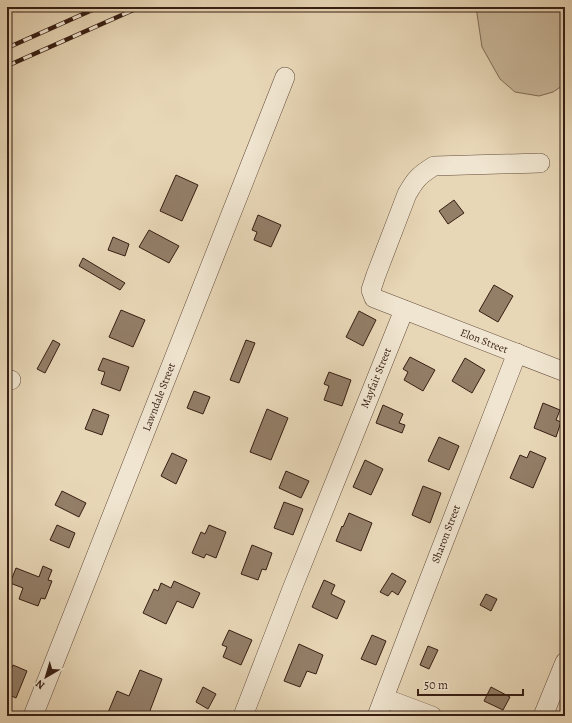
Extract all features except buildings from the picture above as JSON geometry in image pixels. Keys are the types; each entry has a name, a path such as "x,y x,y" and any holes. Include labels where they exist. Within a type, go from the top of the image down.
{"street":[{"name":"Lawndale Street","path":"37,715 285,77"},
{"path":"404,310 374,298 372,290 407,194 413,182 422,173 434,166 540,163"},
{"name":"Elon Street","path":"404,310 565,372"},
{"name":"Mayfair Street","path":"243,716 292,589 404,310"},
{"name":"Sharon Street","path":"377,716 414,616 517,353"},
{"path":"543,716 565,662"},
{"path":"384,698 432,716"}],"shaded area":[{"path":"476,7 556,7 565,17 565,84 553,92 539,96 515,92 500,79 482,47"}],"railway":[{"path":"7,48 99,7"},
{"path":"7,66 140,7"}]}
